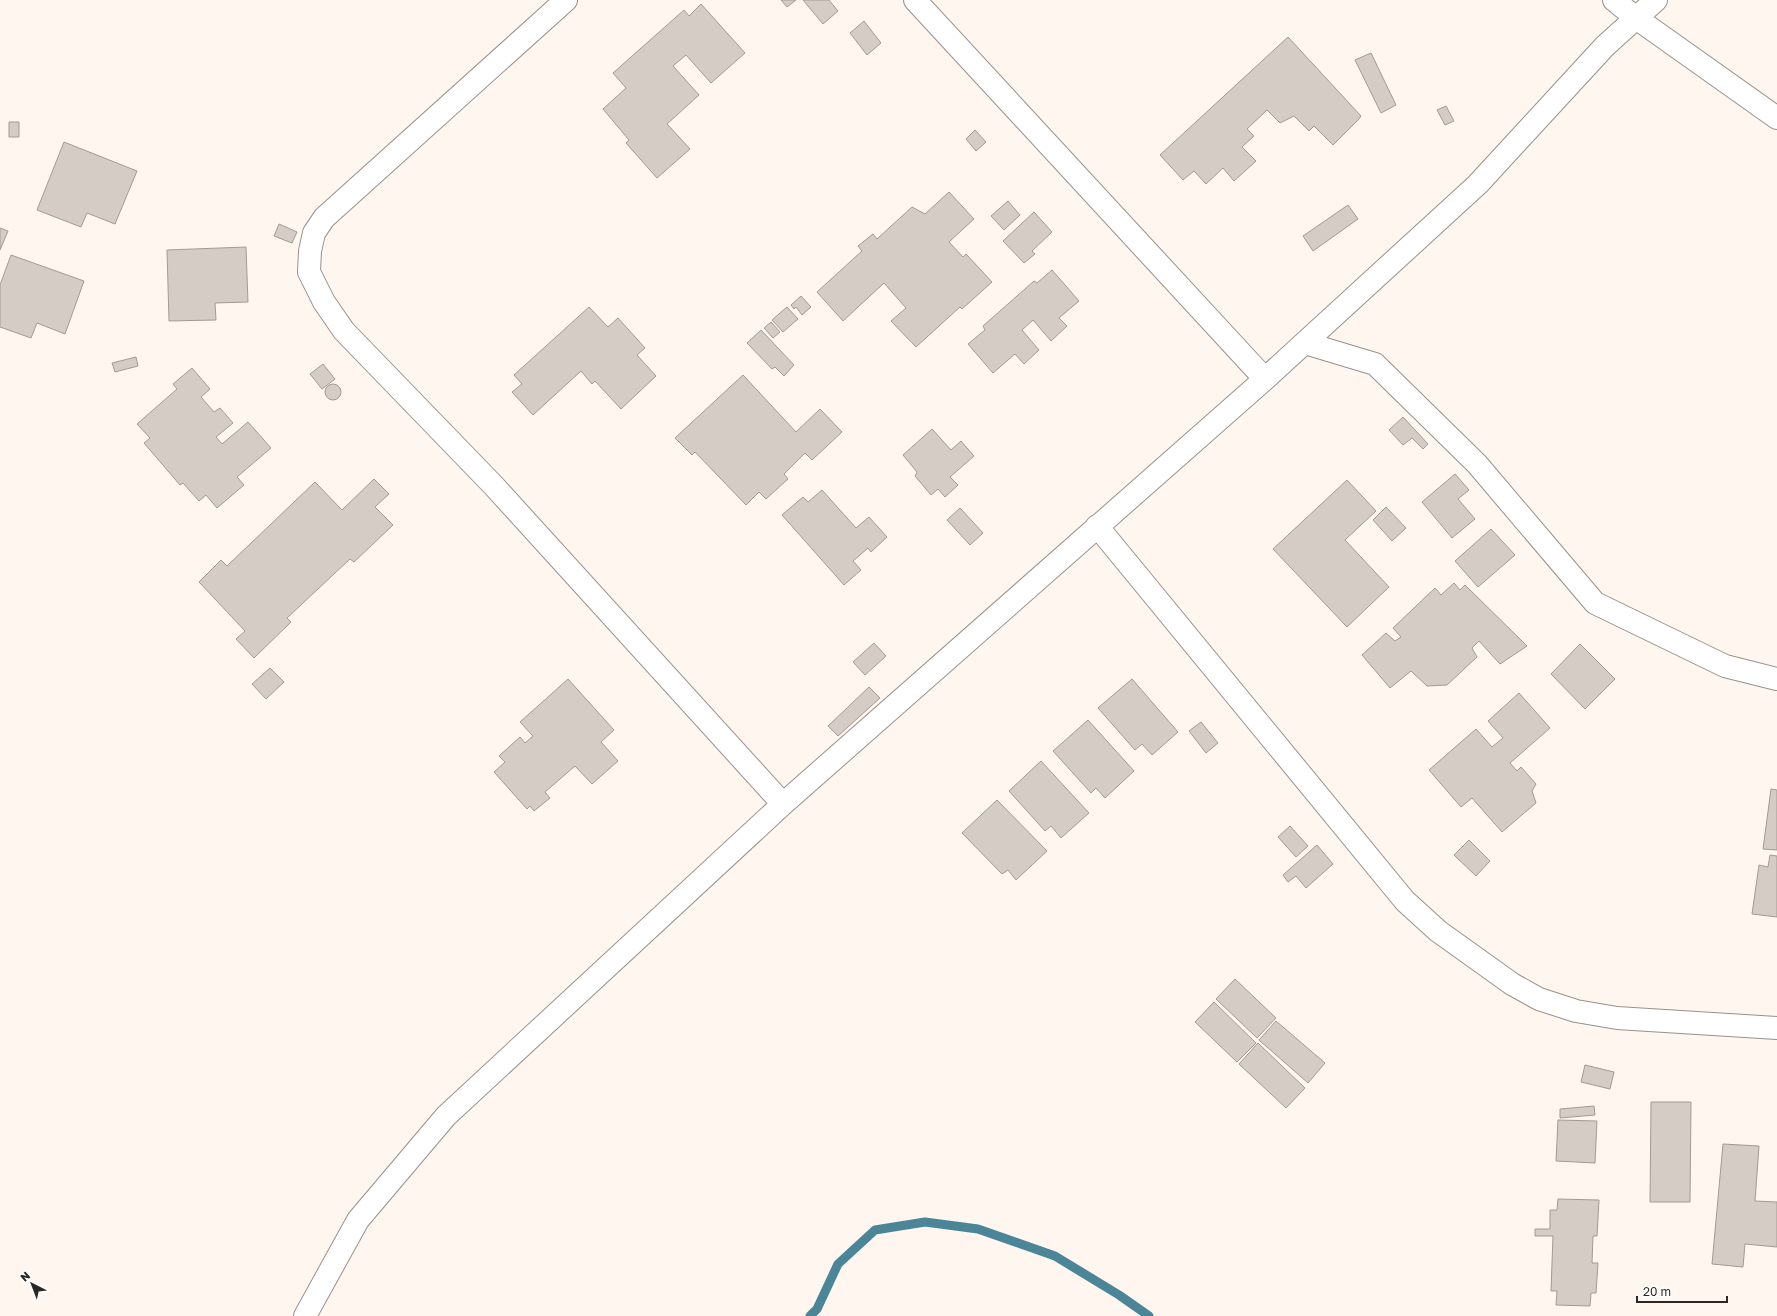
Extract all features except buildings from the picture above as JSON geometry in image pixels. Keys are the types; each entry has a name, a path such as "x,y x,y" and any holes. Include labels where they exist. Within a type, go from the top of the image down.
{"street":[{"path":"566,0 324,218 314,233 310,251 309,272 324,302 344,331 494,486 783,804"},
{"path":"915,0 1266,378"},
{"path":"1614,0 1636,18 1777,118"},
{"path":"305,1316 358,1220 446,1116 783,804 1266,378 1478,184 1605,46 1656,0"},
{"path":"1305,343 1375,364 1477,464 1595,603 1725,666 1777,679"},
{"path":"1097,526 1405,901 1438,931 1519,988 1539,1000 1576,1011 1617,1018 1777,1028"}],"waterway":[{"path":"810,1316 817,1309 838,1264 875,1230 925,1222 978,1229 1055,1256 1119,1295 1149,1316"}]}
